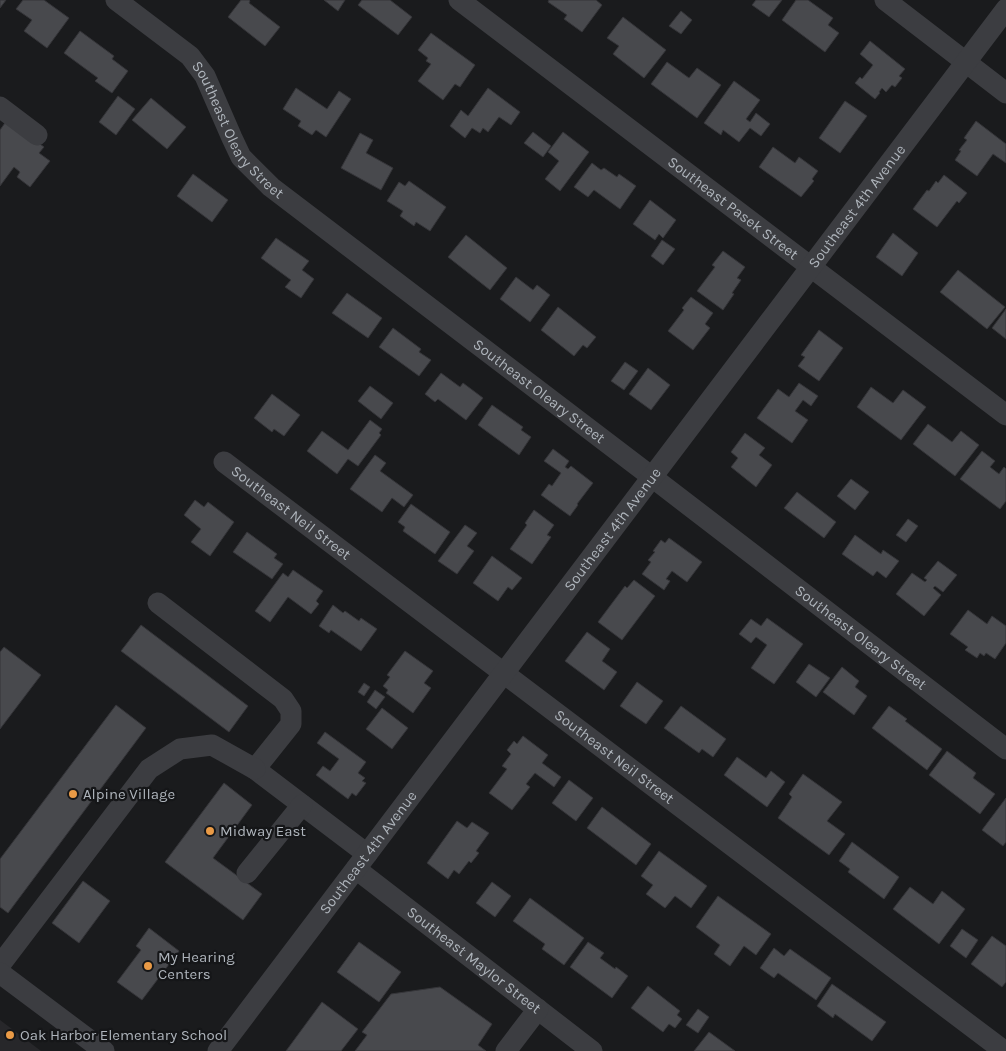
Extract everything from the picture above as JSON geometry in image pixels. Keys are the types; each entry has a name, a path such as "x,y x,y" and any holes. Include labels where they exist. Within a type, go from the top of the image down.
{"street":[{"name":"Southeast Oleary Street","path":"116,0 190,56 205,76 241,157 270,188 652,477 1006,749"},
{"name":"Southeast Pasek Street","path":"459,0 1006,415"},
{"path":"884,0 1006,93"},
{"name":"Southeast 4th Avenue","path":"218,1051 1006,9"},
{"path":"0,108 37,135"},
{"name":"Southeast Neil Street","path":"224,462 1004,1051"},
{"path":"158,603 283,699 291,711 291,724 255,769"},
{"name":"Southeast Maylor Street","path":"0,965 149,769 180,749 212,745 255,769 302,804 361,862 538,1009 592,1051"},
{"path":"247,873 302,804"},
{"path":"0,972 104,1051"},
{"path":"506,1051 538,1009"}],"shaded area":[{"name":"Oak Harbor Elementary School","path":"0,1020 41,1051 0,1051"}],"building":[{"path":"0,0 6,0 0,8"},
{"path":"23,0 44,0 69,18 47,48 24,31 32,20 16,9"},
{"path":"241,0 249,0 249,3 280,27 265,46 228,17"},
{"path":"324,0 345,0 338,11"},
{"path":"362,0 390,0 412,17 398,35 358,5"},
{"path":"549,0 596,0 602,5 582,32 564,19 567,15 548,2"},
{"path":"756,0 782,0 769,17 752,5"},
{"path":"796,0 808,0 833,18 828,25 839,33 825,52 782,20"},
{"path":"681,11 692,20 681,34 669,26"},
{"path":"623,17 666,50 644,78 613,54 619,46 607,38"},
{"path":"80,31 114,56 112,59 128,71 112,93 95,81 98,78 64,53"},
{"path":"431,33 475,65 460,87 455,84 443,100 418,81 431,64 426,61 428,58 418,50"},
{"path":"870,41 905,69 899,76 902,78 895,87 892,85 886,92 882,88 875,99 855,83 860,77 862,79 873,65 860,54"},
{"path":"667,62 689,78 697,68 721,85 697,118 651,84"},
{"path":"734,81 760,100 746,119 750,122 756,113 770,124 761,136 750,128 739,142 723,130 721,135 704,123"},
{"path":"296,88 327,109 339,91 351,99 326,137 316,130 312,135 298,126 301,121 283,109"},
{"path":"488,88 520,112 511,125 499,117 488,132 483,128 480,133 472,128 465,138 450,126 461,110 468,116"},
{"path":"118,96 135,109 116,135 99,122"},
{"path":"151,98 186,127 167,149 132,120"},
{"path":"845,101 867,116 840,153 819,138"},
{"path":"7,120 44,147 39,153 50,161 30,187 17,177 20,172 14,167 0,186 0,130"},
{"path":"976,121 1006,144 1006,163 993,154 977,176 955,160 961,151 959,150 967,140 964,138"},
{"path":"533,132 551,146 543,157 524,143"},
{"path":"563,132 589,152 560,191 545,179 559,161 548,152"},
{"path":"360,133 373,140 366,153 393,168 381,190 341,168"},
{"path":"773,147 795,163 799,157 818,171 812,179 814,181 801,197 759,167"},
{"path":"592,163 601,170 604,168 617,177 619,174 636,186 620,209 594,190 588,197 574,187"},
{"path":"193,174 228,200 212,222 177,196"},
{"path":"944,175 967,193 959,203 957,201 937,227 913,209 927,190 929,191 936,181 938,183"},
{"path":"409,181 446,207 430,231 416,222 414,226 400,216 403,211 387,201 399,182 405,186"},
{"path":"650,200 676,220 663,238 659,234 655,240 633,224"},
{"path":"893,233 918,253 902,276 876,257"},
{"path":"466,235 507,268 490,290 448,257"},
{"path":"276,238 309,261 302,270 314,279 301,298 285,287 291,280 261,258"},
{"path":"662,240 675,249 663,265 651,256"},
{"path":"723,251 745,267 737,278 741,280 732,293 734,294 723,310 697,291 715,267 712,265"},
{"path":"958,270 1005,307 987,329 940,292"},
{"path":"516,277 533,290 537,285 550,295 530,322 500,299"},
{"path":"347,293 382,318 368,338 332,313"},
{"path":"691,297 713,313 705,324 710,328 693,350 668,331"},
{"path":"558,307 596,337 587,348 583,345 574,356 541,330"},
{"path":"1006,309 1006,339 992,328"},
{"path":"393,328 421,349 419,352 431,360 419,376 379,347"},
{"path":"819,330 843,348 819,381 798,366 805,357 801,355"},
{"path":"625,362 638,371 624,390 611,381"},
{"path":"648,368 670,385 651,410 629,394"},
{"path":"441,373 460,387 463,383 483,398 466,420 438,399 435,402 425,394"},
{"path":"799,383 818,396 811,406 803,400 795,411 808,420 792,443 757,418 778,389 789,397"},
{"path":"370,386 393,403 381,419 358,401"},
{"path":"871,387 893,403 903,390 926,407 901,440 857,407"},
{"path":"272,394 300,415 284,436 274,429 272,432 254,418"},
{"path":"492,405 523,427 521,430 531,437 519,455 478,425"},
{"path":"370,420 382,429 379,433 381,435 358,466 348,459 337,474 307,451 322,431 348,450"},
{"path":"928,424 952,442 961,431 979,445 955,476 913,444"},
{"path":"745,433 765,448 759,455 772,465 756,487 731,467 738,458 731,452"},
{"path":"553,449 569,461 565,467 568,469 571,466 593,483 570,516 541,495 549,484 552,486 561,473 544,461"},
{"path":"982,451 995,461 990,467 999,474 1004,467 1006,469 1006,501 1000,509 960,479"},
{"path":"375,455 386,463 380,471 413,495 404,507 392,498 382,512 350,489"},
{"path":"851,479 869,492 855,510 837,496"},
{"path":"797,492 836,522 824,538 784,508"},
{"path":"195,500 204,507 208,502 234,522 210,556 191,542 201,529 184,515"},
{"path":"411,504 450,532 435,554 403,531 405,527 398,522"},
{"path":"534,510 554,525 547,535 551,537 532,564 510,549 527,525 525,523"},
{"path":"908,519 918,526 906,542 896,535"},
{"path":"465,525 477,533 467,546 474,551 457,574 438,561"},
{"path":"247,532 277,554 274,558 283,564 272,579 233,552"},
{"path":"855,535 881,554 883,550 899,561 886,578 877,571 873,576 842,554"},
{"path":"669,538 702,562 687,582 672,571 666,579 670,581 664,590 642,574 651,562 648,560 655,552 653,551 661,540 665,543"},
{"path":"492,556 522,578 512,590 508,587 498,601 473,583"},
{"path":"938,561 957,575 943,592 935,586 933,588 941,595 924,616 896,594 912,573 925,582 927,580 924,578"},
{"path":"293,570 323,591 316,601 319,604 311,614 288,597 270,622 255,611 283,573 288,577"},
{"path":"634,580 655,596 622,640 598,622 625,586 627,588"},
{"path":"333,605 343,613 345,611 359,621 361,618 377,629 361,651 331,630 329,633 319,626"},
{"path":"968,610 987,624 992,616 1006,626 1006,643 995,659 986,653 984,656 980,653 977,658 965,650 968,647 950,634"},
{"path":"767,618 803,644 774,684 751,668 767,645 756,637 751,643 739,634 751,619 761,626"},
{"path":"141,625 248,706 229,732 121,651"},
{"path":"587,632 610,649 602,661 617,672 604,690 565,661"},
{"path":"4,647 41,675 0,729 0,652"},
{"path":"405,651 433,671 424,683 431,688 413,713 386,693 388,690 383,686 390,677 387,675"},
{"path":"809,664 830,678 816,697 796,682"},
{"path":"842,667 859,681 855,687 867,696 854,715 823,692"},
{"path":"637,682 663,701 646,724 620,706"},
{"path":"364,683 370,687 364,696 358,692"},
{"path":"375,690 385,697 376,709 367,702"},
{"name":"Alpine Village","path":"116,705 146,728 8,913 0,907 0,859"},
{"path":"681,706 726,739 713,757 702,749 699,753 664,728"},
{"path":"889,706 907,719 905,721 942,749 927,770 872,728"},
{"path":"382,708 408,728 392,749 366,729"},
{"path":"325,732 366,762 358,773 365,778 362,781 366,783 356,796 352,793 348,799 316,775 323,766 330,771 339,759 317,743"},
{"path":"523,736 548,755 542,763 561,777 554,787 535,773 526,784 530,787 512,810 489,793 507,769 502,766 511,754 507,750 514,741 517,744"},
{"path":"947,751 976,773 973,778 995,794 980,814 929,775"},
{"path":"737,757 766,778 771,771 785,782 767,807 724,775"},
{"path":"803,774 842,802 827,821 845,834 829,855 778,818 792,797 789,794"},
{"path":"569,780 593,798 576,821 552,803"},
{"name":"Midway East","path":"224,783 252,805 213,858 262,894 243,920 165,862"},
{"path":"1006,798 1006,842 1003,846 982,830"},
{"path":"602,807 651,844 636,865 587,828"},
{"path":"457,821 467,828 472,822 489,833 476,851 479,853 471,863 469,861 459,874 454,870 448,879 427,863"},
{"path":"852,842 899,877 884,899 848,872 850,869 839,861"},
{"path":"659,851 707,886 691,908 675,896 665,908 646,894 653,885 641,876"},
{"path":"83,881 110,901 79,943 52,923"},
{"path":"492,882 511,896 495,917 476,903"},
{"path":"910,887 933,904 942,891 965,909 939,944 893,909"},
{"path":"718,896 771,934 756,955 744,946 730,966 714,954 720,945 696,927"},
{"path":"530,898 584,938 564,965 542,949 545,944 513,921"},
{"name":"My Hearing Centers","path":"149,928 179,951 142,1000 117,982 141,950 136,946"},
{"path":"962,929 978,940 966,958 950,946"},
{"path":"992,936 1006,946 1006,982 1002,987 971,964"},
{"path":"359,942 401,972 379,1002 337,972"},
{"path":"588,942 604,953 600,958 628,976 612,998 570,967"},
{"path":"774,948 784,956 790,949 831,978 816,1000 778,973 774,978 760,968"},
{"path":"832,984 886,1022 872,1041 835,1014 833,1018 817,1006"},
{"path":"648,986 680,1011 677,1015 682,1019 675,1028 669,1024 663,1032 631,1008"},
{"path":"440,987 492,1024 478,1045 486,1051 355,1051 367,1035 362,1032 391,994"},
{"path":"322,1002 358,1029 341,1051 286,1051"},
{"path":"698,1009 709,1017 698,1033 686,1025"},
{"path":"709,1032 735,1051 694,1051"}],"place":[{"name":"Alpine Village","path":"73,794"},
{"name":"Midway East","path":"210,831"},
{"name":"My Hearing Centers","path":"148,966"},
{"name":"Oak Harbor Elementary School","path":"10,1035"}]}
